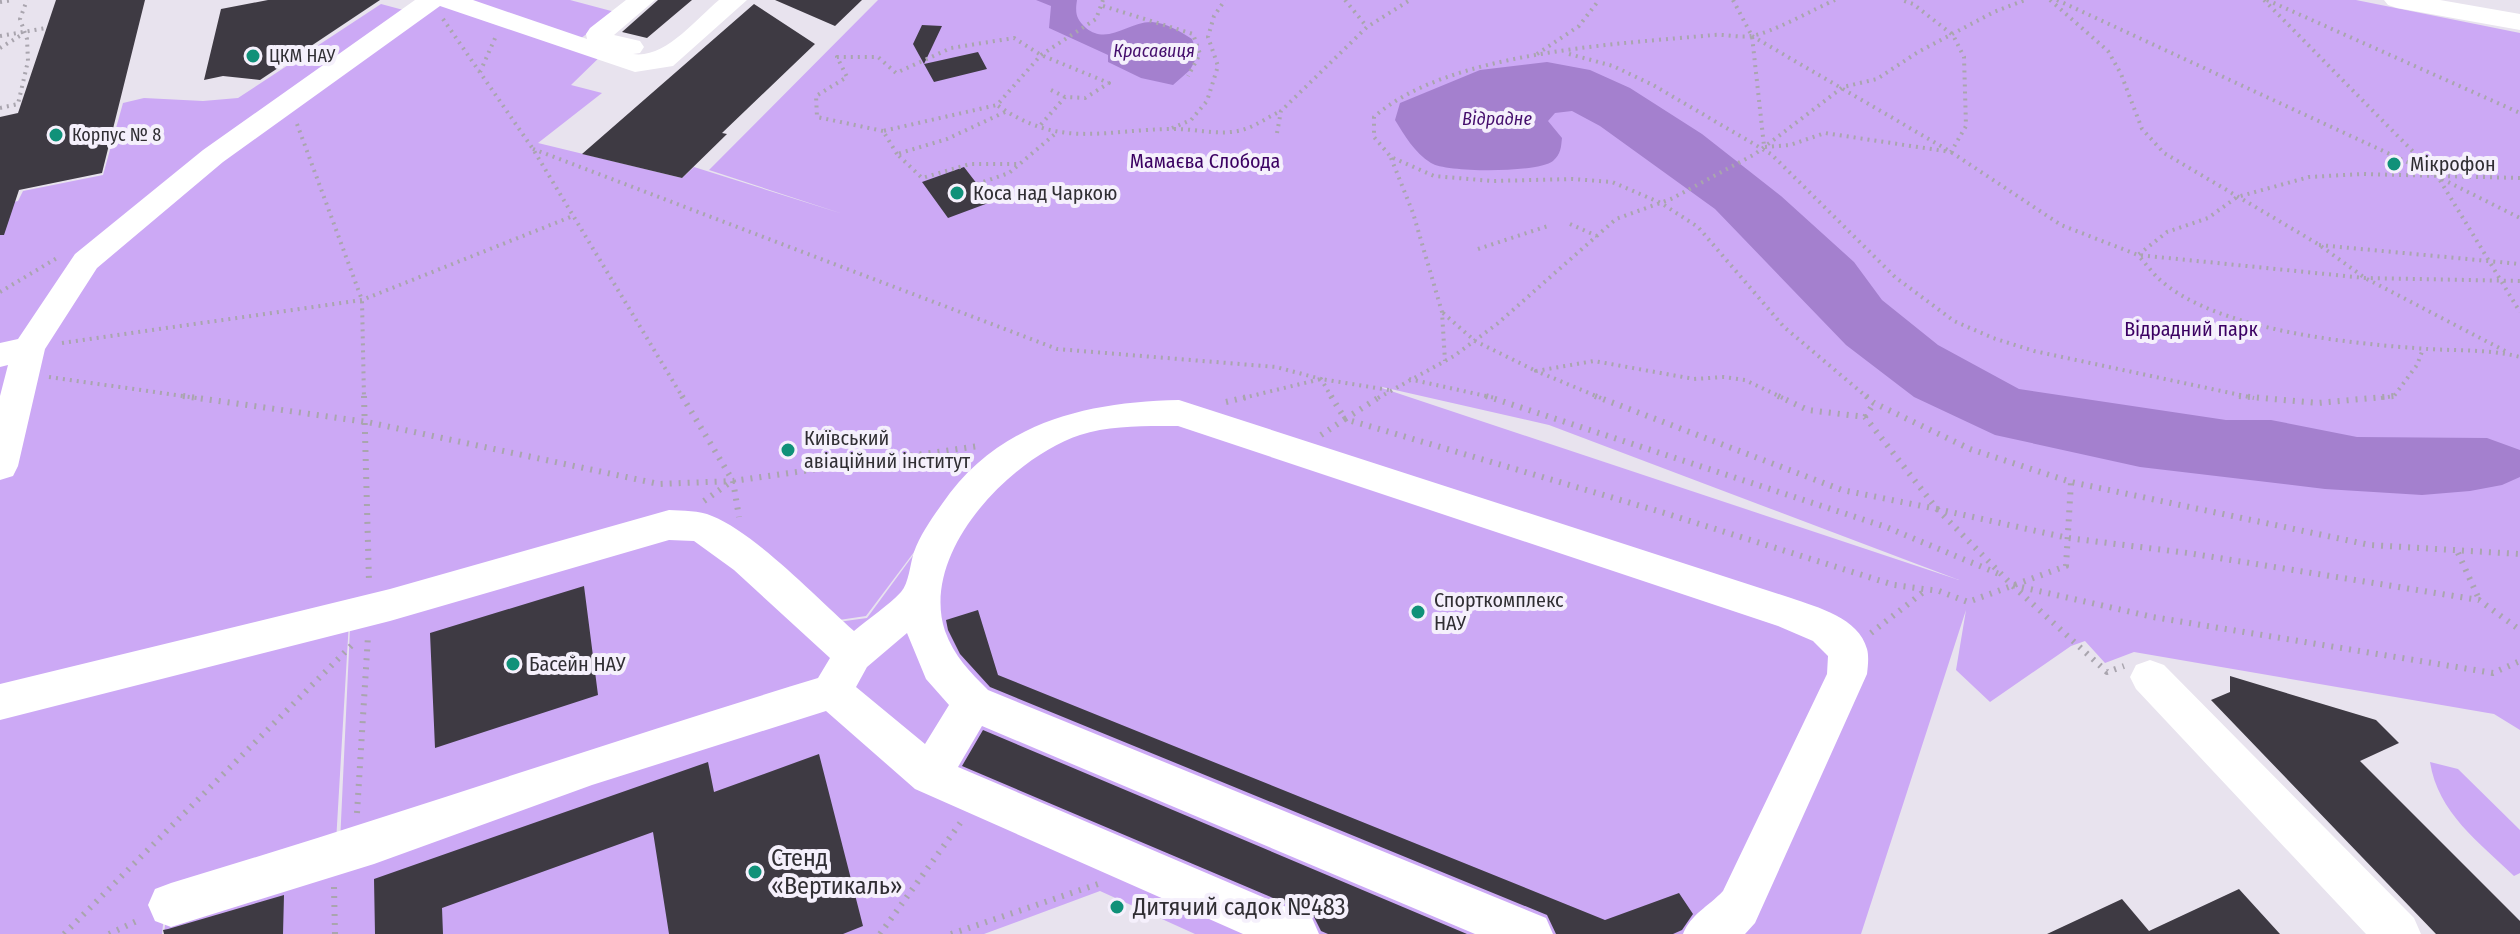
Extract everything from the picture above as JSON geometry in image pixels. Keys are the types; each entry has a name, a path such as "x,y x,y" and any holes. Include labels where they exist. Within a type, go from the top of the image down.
{"street":[{"path":"642,0 599,34 601,40 629,47 648,45 701,0"},
{"path":"0,466 18,359 86,261 213,156 439,4 505,19 635,64 664,60 734,0"},
{"path":"2397,0 2520,22"},
{"path":"1530,934 973,703 951,685 923,629 922,597 933,546 965,498 1007,458 1060,430 1119,414 1179,413 1791,614 1827,629 1848,650 1847,674 1739,907 1726,921 1706,934"},
{"path":"0,702 370,610 669,525 702,527 747,559 853,655"},
{"path":"171,905 374,843 592,766 832,691 853,655 922,597"},
{"path":"2150,677 2398,934"},
{"path":"832,691 930,775 1296,934"},
{"path":"930,775 973,703"}],"path":[{"path":"0,2 13,0"},
{"path":"0,108 18,104 27,76 27,31 20,19 27,0"},
{"path":"1171,129 1191,120 1207,101 1211,80 1218,66 1208,37 1214,16 1225,0"},
{"path":"1345,0 1367,27"},
{"path":"997,105 1018,123 1056,133 1112,135 1171,129 1240,131 1281,111 1367,27 1410,0"},
{"path":"1532,57 1579,26 1599,0"},
{"path":"1733,0 1752,36 1764,147"},
{"path":"1445,361 1442,312 1413,213 1391,157 1374,137 1374,117 1392,101 1449,75 1560,52 1718,35 1752,36 1835,0"},
{"path":"1902,0 1913,4 1953,35 1964,57 1966,126 1951,152"},
{"path":"1345,419 1475,341 1616,219 1661,203 1755,154 1843,87 1877,79 1918,52 1994,12 2025,0"},
{"path":"2050,0 2104,45 2117,65 2132,113 2146,137 2164,153 2318,244 2365,278 2520,357"},
{"path":"2057,0 2520,218"},
{"path":"2266,0 2438,177 2520,312"},
{"path":"2266,0 2519,113"},
{"path":"1051,90 1065,97 1085,98 1109,83 1041,55 1014,38 951,48 896,73 878,57 837,57 847,77 816,96 817,117 859,123 883,131 997,105 1041,55 1096,19 1103,3 1126,17 1156,19 1193,34 1200,54 1188,76"},
{"path":"439,4 480,72 533,149 733,481"},
{"path":"480,72 505,19"},
{"path":"0,36 46,28"},
{"path":"0,48 27,31"},
{"path":"1752,36 1951,152 2061,225 2138,255 2365,278 2520,281"},
{"path":"1560,52 1601,60 1654,83 1738,135 1764,147 1897,280 1938,312 1982,335 2035,351 2231,396 2321,404 2355,404 2394,396 2417,365 2423,349"},
{"path":"1038,128 1065,97"},
{"path":"289,102 362,300 370,610"},
{"path":"1277,133 1281,111"},
{"path":"897,154 947,139 1005,112"},
{"path":"883,131 897,154 922,178 970,164 1020,164"},
{"path":"977,184 1009,173 1056,133"},
{"path":"1764,147 1790,145 1825,133 1951,152"},
{"path":"533,149 1057,349 1276,367 1321,379 1391,390"},
{"path":"1391,157 1434,176 1492,181 1573,179 1612,182 1661,203 1698,227 1784,327 1874,403 1970,449 2071,482 2370,545 2458,553 2520,554"},
{"path":"2138,255 2167,232 2208,218 2237,197 2309,177 2362,174 2520,178"},
{"path":"18,359 362,300 573,216"},
{"path":"1570,224 1597,236"},
{"path":"1478,249 1548,226"},
{"path":"2318,244 2520,264"},
{"path":"2138,255 2146,268 2175,290 2224,314 2279,332 2423,349 2512,354"},
{"path":"1442,312 1475,341 1536,371 1842,490 2033,528 2068,538 2188,553 2479,600 2520,630"},
{"path":"18,359 367,422 659,484 733,481 986,446"},
{"path":"1536,371 1594,361 1694,379 1735,378 1808,410 1865,417 1939,511 2001,575 2107,672"},
{"path":"1179,413 1321,379"},
{"path":"1321,379 1345,419 1658,511 1894,585 1927,589 1968,602 2066,566 2071,482"},
{"path":"1408,379 1505,400 1886,527 2001,575"},
{"path":"1865,417 1874,403"},
{"path":"2458,553 2479,600"},
{"path":"2012,585 2153,617 2416,662 2493,673 2520,661"},
{"path":"1848,650 1927,589"},
{"path":"64,934 368,629 357,798"},
{"path":"880,934 979,796"},
{"path":"951,934 1144,868"}],"green space":[{"name":"Київський авіаційний інститут","path":"444,0 570,0 615,12 580,39 607,50 571,85 602,93 538,143 682,178 694,167 843,214 709,170 878,0 2356,0 2520,33 2520,730 2494,714 2134,652 2105,663 2085,641 2071,646 1990,702 1956,670 1966,610 1861,934 1195,934 1100,891 984,934 164,934 168,899 340,843 351,607 671,514 708,518 838,622 867,618 981,463 866,616 839,620 710,516 670,512 350,604 336,842 166,897 162,934 0,934 0,205 18,201 23,191 103,175 123,103 144,98 203,101 238,98 381,4 422,15","holes":["1382,387 1549,425 1959,580"]},
{"path":"2430,762 2458,769 2520,830 2520,873 2514,876 2451,812 2434,780"}],"water":[{"name":"Красавиця","path":"1036,0 1077,0 1076,12 1080,22 1102,35 1143,23 1163,24 1192,39 1198,55 1190,70 1173,85 1141,78 1108,62 1108,55 1049,28 1051,6"},
{"name":"Відрадне","path":"1547,62 1590,70 1630,88 1702,134 1781,196 1854,262 1882,300 1938,345 2019,389 2226,420 2271,420 2357,437 2487,438 2520,450 2520,477 2502,485 2470,491 2422,495 2325,489 2140,467 1995,435 1914,397 1846,345 1715,209 1600,126 1572,111 1555,113 1548,121 1562,138 1559,153 1553,161 1512,170 1455,169 1431,163 1415,149 1395,120 1400,103 1480,70"}],"building":[{"path":"56,0 145,0 102,173 19,190 4,235 0,235 0,117 18,113"},
{"name":"ЦКМ НАУ","path":"268,0 380,0 260,80 223,76 204,80 221,9"},
{"path":"658,0 692,0 647,38 622,32"},
{"path":"775,0 862,0 835,26"},
{"path":"754,4 815,44 722,133 727,134 682,178 582,154"},
{"path":"922,25 942,26 924,64 913,44"},
{"path":"978,52 987,69 934,82 924,64"},
{"name":"Коса над Чаркою","path":"964,167 991,202 948,218 922,182"},
{"name":"Басейн НАУ","path":"584,586 598,695 435,748 430,633"},
{"path":"978,610 998,675 1605,920 1679,893 1693,914 1682,930 1673,934 1556,934 1547,915 990,687 960,654 946,620"},
{"path":"2230,676 2376,720 2399,743 2360,761 2520,921 2520,934 2436,934 2211,700 2230,692"},
{"path":"983,730 1467,934 1328,934 1321,931 1313,915 962,766"},
{"path":"819,754 863,926 843,934 669,934 653,832 442,908 443,934 375,934 374,879 708,762 714,792"},
{"path":"2239,889 2280,934 2047,934 2122,899 2149,931"},
{"path":"284,895 283,934 164,934 163,930"}],"place":[{"name":"ЦКМ НАУ","path":"253,56"},
{"name":"Корпус № 8","path":"56,135"},
{"name":"Мікрофон","path":"2394,164"},
{"name":"Коса над Чаркою","path":"957,193"},
{"name":"Київський авіаційний інститут","path":"788,450"},
{"name":"Спорткомплекс НАУ","path":"1418,612"},
{"name":"Басейн НАУ","path":"513,664"},
{"name":"Стенд «Вертикаль»","path":"755,872"},
{"name":"Дитячий садок №483","path":"1117,907"}],"park label":[{"name":"Мамаєва Слобода","path":"1205,161"},
{"name":"Відрадний парк","path":"2191,329"}]}
